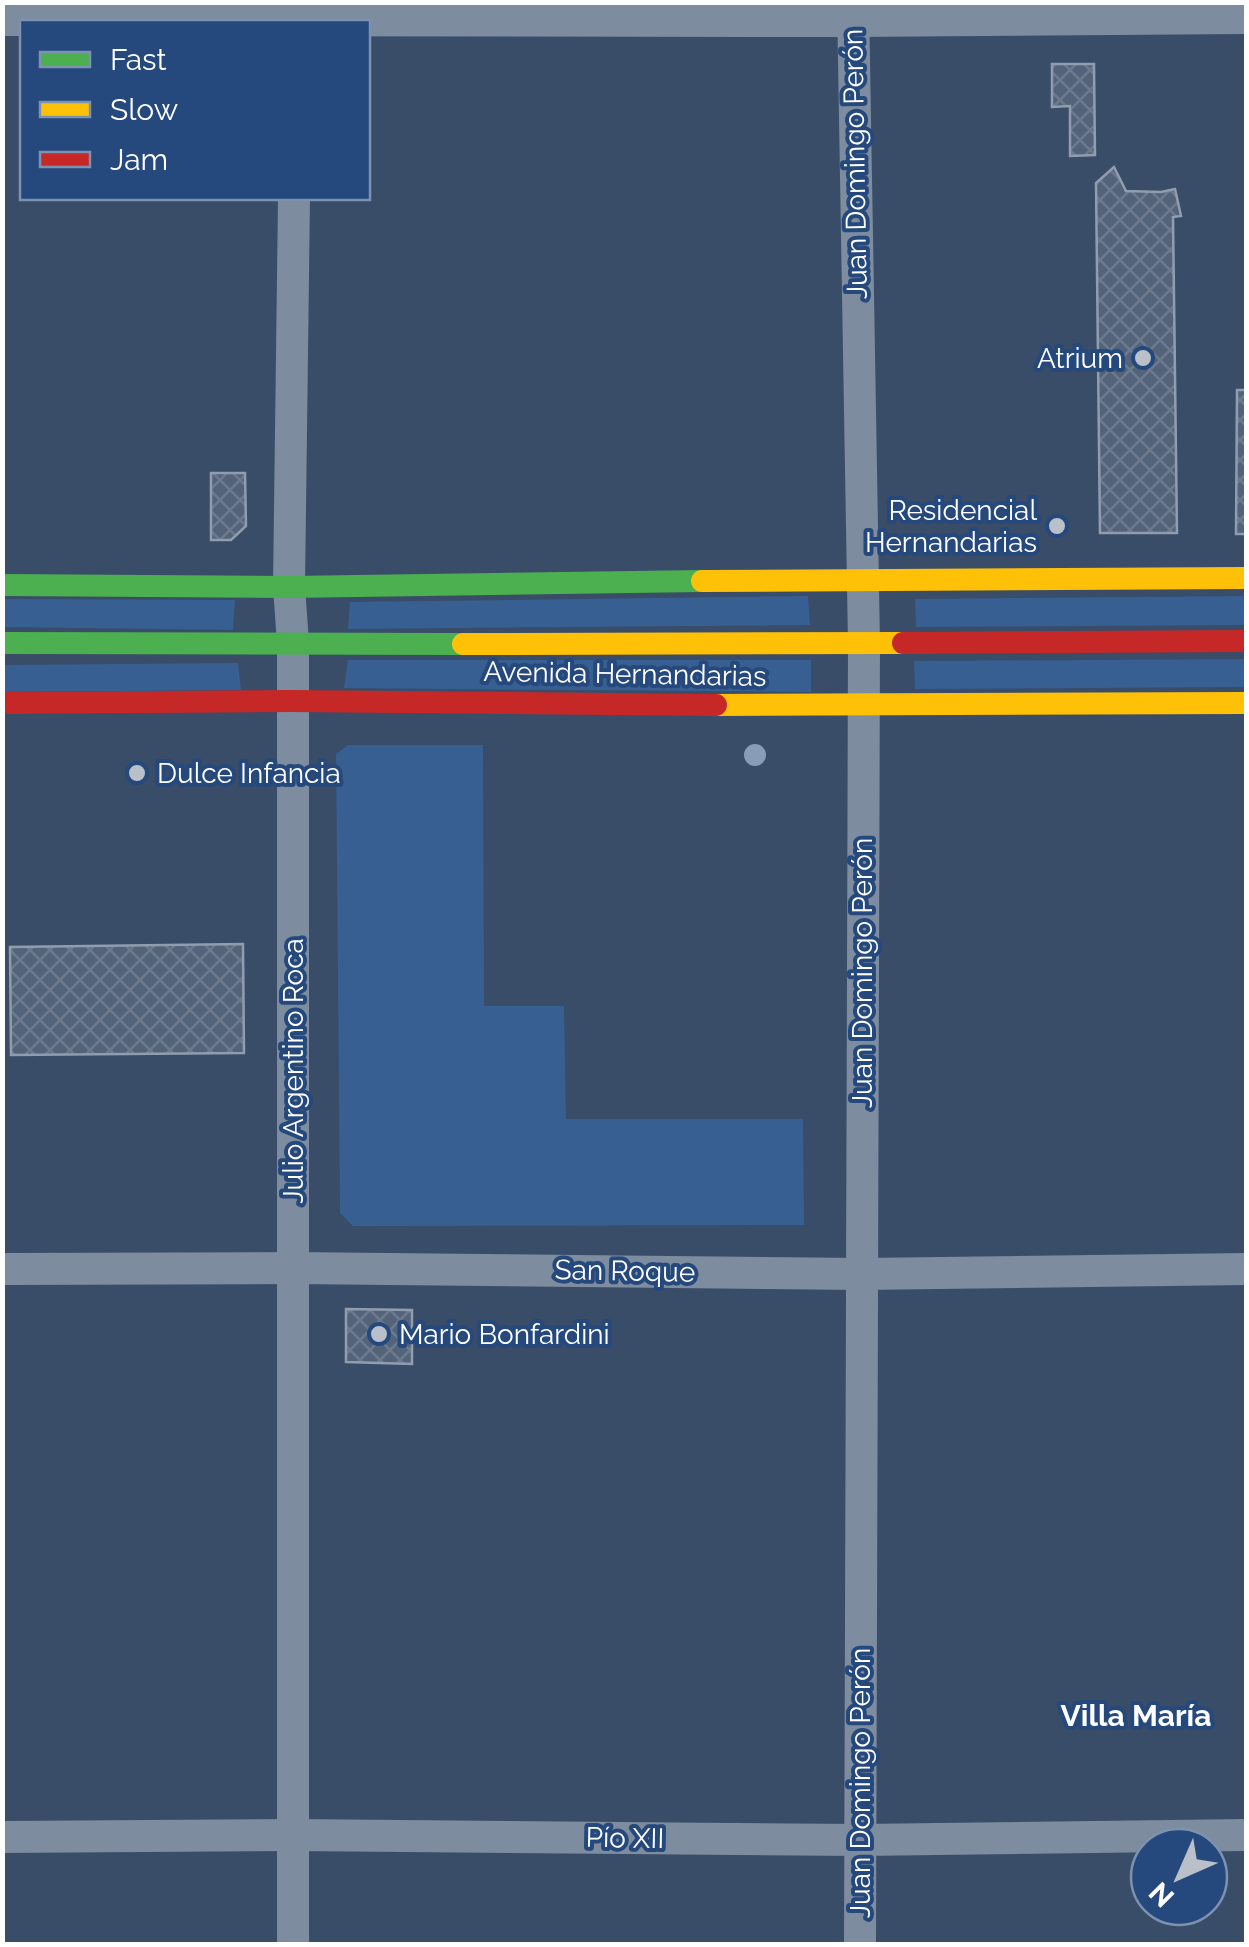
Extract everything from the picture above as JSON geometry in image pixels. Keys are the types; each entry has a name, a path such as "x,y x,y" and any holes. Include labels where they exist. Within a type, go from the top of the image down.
{"main road":[{"path":"2,585 290,587 1246,578"},
{"name":"Avenida Hernandarias","path":"2,643 1246,641"},
{"name":"Avenida Hernandarias","path":"2,704 1246,703"}],"street":[{"path":"2,20 853,12 1246,18"},
{"name":"Juan Domingo Perón","path":"853,12 864,644 860,1944"},
{"name":"Julio Argentino Roca","path":"294,200 290,587 294,1944"},
{"name":"San Roque","path":"2,1269 862,1274 1246,1269"},
{"name":"Pío XII","path":"2,1837 293,1835 860,1840 1246,1835"}],"shaded area":[{"path":"808,596 810,625 348,629 350,602"},
{"path":"1246,596 1246,625 916,627 915,599"},
{"path":"3,599 235,600 233,630 3,627"},
{"path":"1246,659 1246,687 915,689 914,661"},
{"path":"348,660 811,660 811,692 344,688"},
{"path":"238,663 241,690 3,692 2,665"},
{"path":"348,745 483,745 484,1006 564,1006 566,1119 803,1119 804,1225 353,1226 340,1213 336,754"}],"building":[{"path":"1052,64 1094,64 1095,155 1070,156 1070,106 1052,107"},
{"path":"1114,167 1126,191 1175,189 1181,216 1173,217 1177,533 1100,533 1096,183"},
{"path":"1237,390 1246,390 1246,534 1236,534"},
{"path":"211,473 245,473 246,526 231,540 211,540"},
{"path":"243,944 244,1053 11,1055 10,947"},
{"path":"346,1309 412,1310 412,1364 346,1362"}],"traffic: fast":[{"path":"2,585 289,587 702,581"},
{"path":"2,643 463,644"}],"traffic: slow":[{"path":"702,581 1246,578"},
{"path":"463,644 903,643"},
{"path":"716,705 1246,703"}],"traffic: jam":[{"path":"903,643 1246,641"},
{"path":"2,703 716,705"}],"place":[{"name":"Atrium","path":"1143,358"},
{"name":"Residencial Hernandarias","path":"1057,526"},
{"name":"Dulce Infancia","path":"137,773"},
{"name":"Mario Bonfardini","path":"379,1334"}],"district":[{"name":"Villa María","path":"1136,1715"}]}
